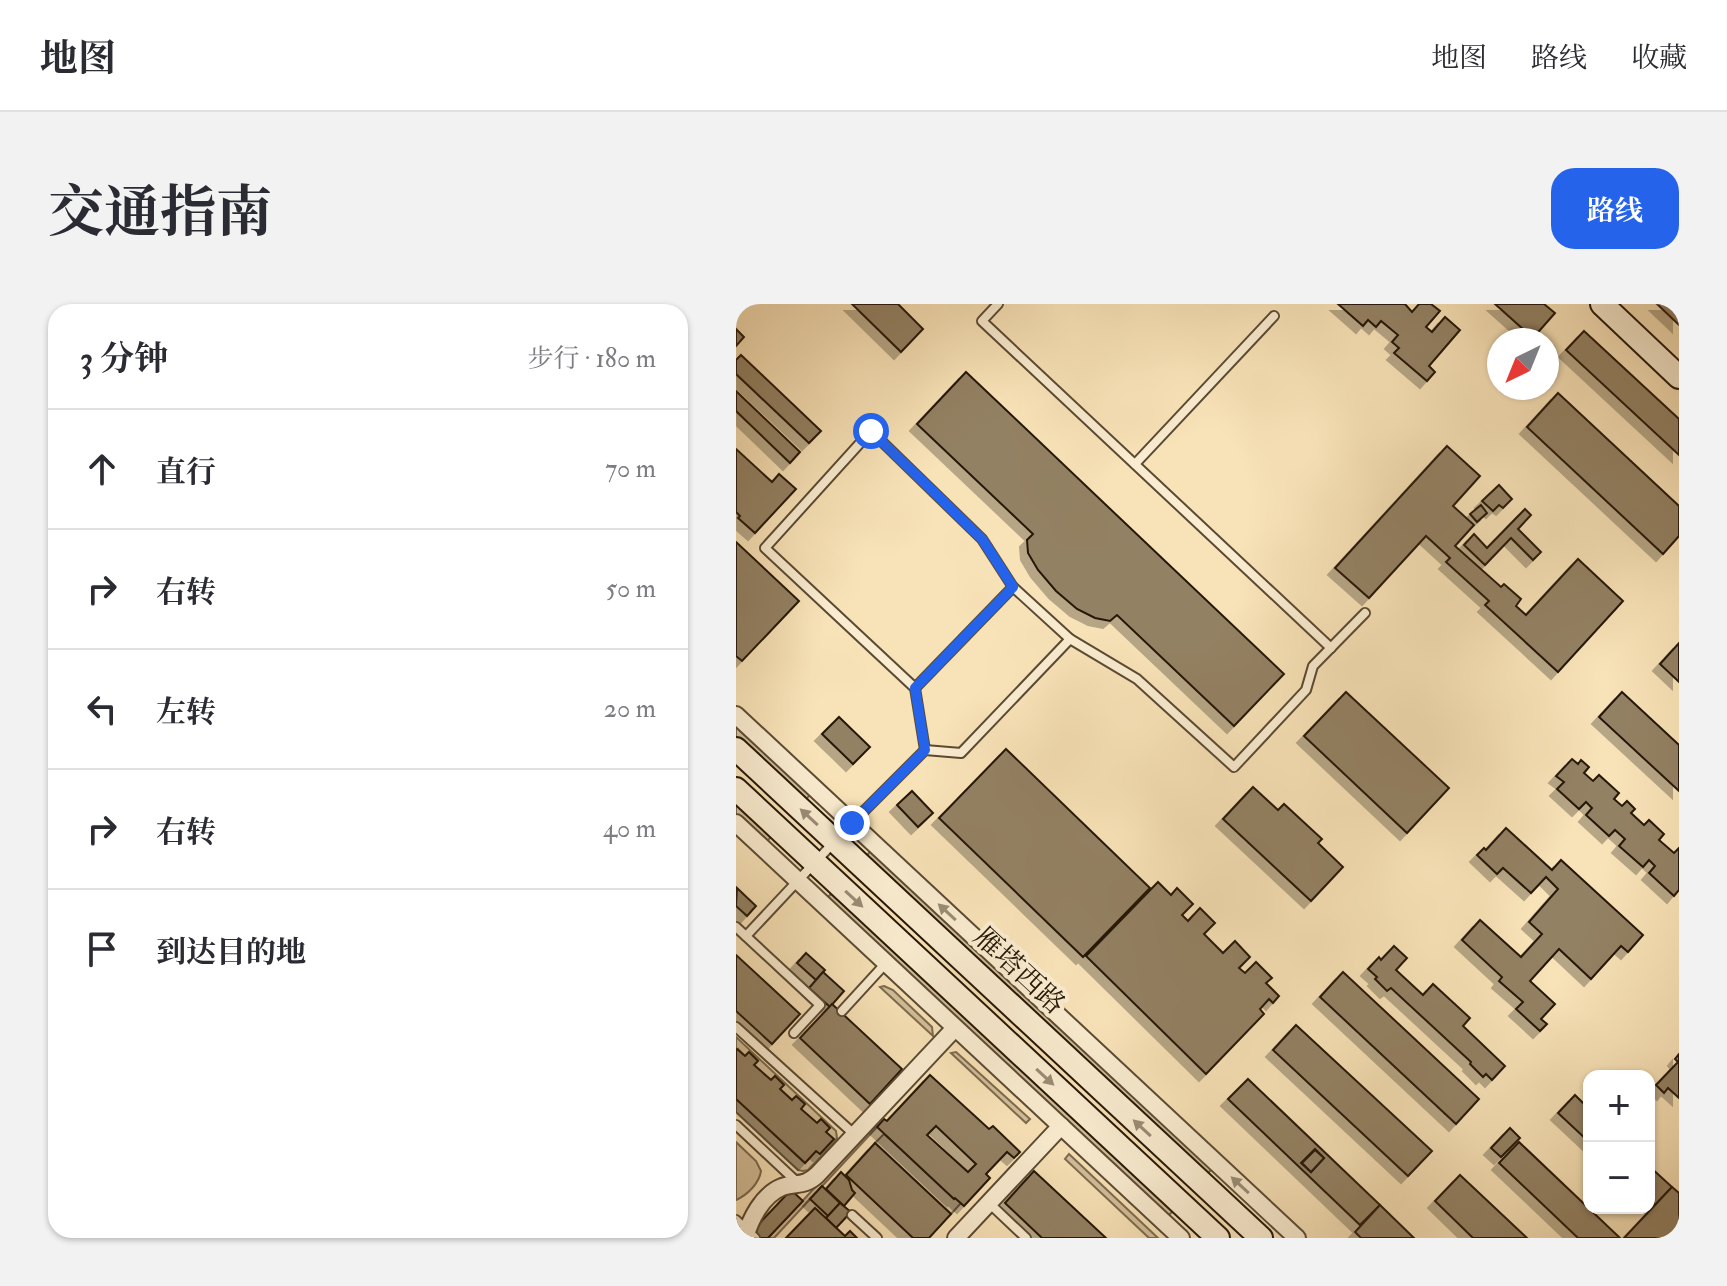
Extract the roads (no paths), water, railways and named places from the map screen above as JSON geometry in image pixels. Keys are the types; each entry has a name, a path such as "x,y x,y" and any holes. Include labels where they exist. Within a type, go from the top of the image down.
{"main road":[{"path":"1602,304 1679,377"},
{"name":"雁塔西路","path":"736,749 1261,1238"},
{"path":"736,789 1216,1237 1236,1215"}],"street":[{"path":"736,715 1297,1238"},
{"path":"736,823 1181,1238"},
{"path":"746,1232 754,1213 773,1193 813,1179 955,1028"},
{"path":"956,1238 1061,1126"}],"lane":[{"path":"998,304 982,321 1331,648"},
{"path":"1135,464 1274,316"},
{"path":"925,750 915,688 765,548 871,431 982,539 1013,587 1070,639 1137,679 1234,767 1306,690 1313,666 1365,613"},
{"path":"915,688 1013,587"},
{"path":"746,936 925,750 961,753 1070,639"},
{"path":"736,927 820,1005 794,1033"},
{"path":"842,1011 886,963"},
{"path":"736,1027 855,1135"},
{"path":"736,1125 800,1184"},
{"path":"989,1203 1026,1238"},
{"path":"852,1215 877,1238"}]}
